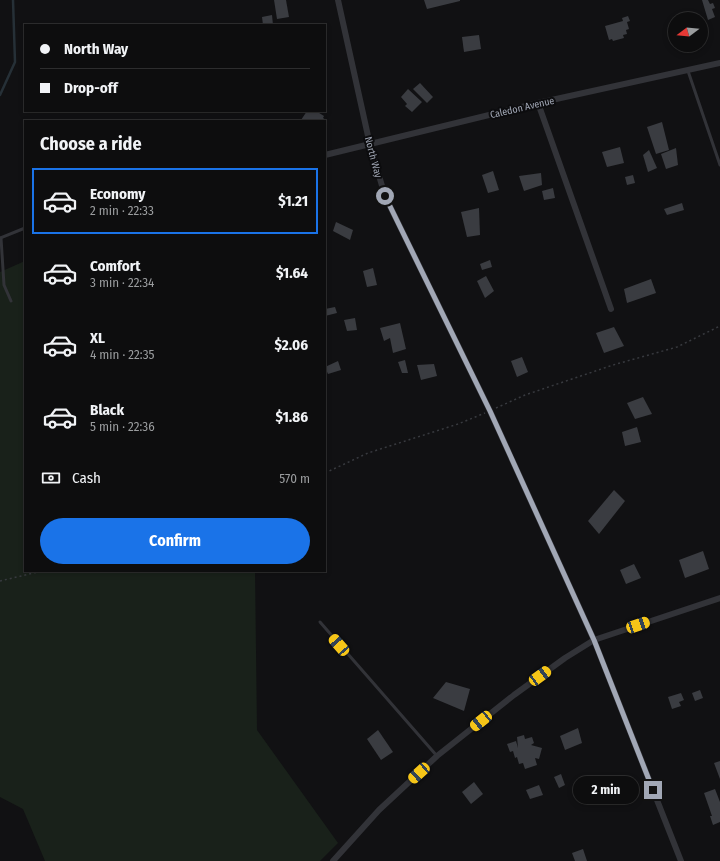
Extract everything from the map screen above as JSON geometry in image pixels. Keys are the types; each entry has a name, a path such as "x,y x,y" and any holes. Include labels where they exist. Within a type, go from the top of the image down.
{"street":[{"name":"North Way","path":"338,0 370,145 385,196 490,411 594,640 681,861"},
{"name":"Caledon Avenue","path":"326,155 538,103 720,63"},
{"path":"538,103 611,310"},
{"path":"333,861 378,810 437,756 514,695 565,658 594,640 720,598"}],"lane":[{"path":"688,71 720,166"},
{"path":"11,301 4,285 0,238 24,228"},
{"path":"320,622 437,756"}],"path":[{"path":"326,473 368,454 458,424 525,395 614,364 677,347 720,326"},
{"path":"0,581 38,572"}],"shaded area":[{"path":"24,261 24,572 255,572 257,730 338,843 320,861 45,861 23,809 0,797 0,272"}],"building":[{"path":"274,0 286,0 289,17 277,19"},
{"path":"424,0 460,0 460,1 427,9"},
{"path":"702,0 708,0 710,4 713,3 715,8 712,9 715,17 708,20 708,12 706,12"},
{"path":"272,15 273,24 263,24 262,17"},
{"path":"628,16 630,21 627,22 629,29 626,30 627,34 623,35 624,38 613,41 612,39 609,40 605,26 623,21 622,18"},
{"path":"479,35 481,49 464,52 462,37"},
{"path":"420,83 433,97 427,103 413,89"},
{"path":"408,89 422,102 412,112 405,106 407,104 401,97"},
{"path":"306,112 318,112 324,116 323,118 326,120 301,120"},
{"path":"662,122 669,150 656,154 647,127"},
{"path":"620,147 624,163 607,167 602,152"},
{"path":"676,148 678,165 666,169 661,154"},
{"path":"649,150 657,168 648,172 643,155"},
{"path":"493,171 499,190 488,193 482,175"},
{"path":"541,173 542,185 524,191 519,176"},
{"path":"633,175 635,183 627,185 625,177"},
{"path":"553,188 555,198 544,200 542,191"},
{"path":"682,203 684,210 667,215 664,209"},
{"path":"479,208 480,235 467,237 461,212"},
{"path":"336,222 353,230 350,240 333,231"},
{"path":"490,260 492,267 482,270 480,264"},
{"path":"373,268 377,285 367,287 363,271"},
{"path":"486,276 494,291 485,298 477,281"},
{"path":"651,279 656,293 627,303 624,289"},
{"path":"335,307 337,313 326,316 326,309"},
{"path":"355,318 357,330 347,331 344,320"},
{"path":"400,323 406,349 393,353 390,338 384,341 380,328"},
{"path":"614,327 624,346 604,353 596,333"},
{"path":"522,357 528,372 517,377 511,361"},
{"path":"405,360 408,373 402,373 398,362"},
{"path":"338,361 341,370 328,374 326,367"},
{"path":"434,364 437,376 421,380 417,365"},
{"path":"643,397 652,414 635,419 627,403"},
{"path":"637,427 641,442 625,446 622,432"},
{"path":"614,490 625,501 599,534 588,521"},
{"path":"703,551 709,569 685,578 679,560"},
{"path":"634,564 641,578 626,584 620,570"},
{"path":"446,682 470,689 464,711 433,698"},
{"path":"700,690 703,698 695,701 692,693"},
{"path":"681,693 684,700 679,702 681,706 672,709 668,697"},
{"path":"578,728 582,743 565,750 560,736"},
{"path":"378,730 393,752 381,760 367,739"},
{"path":"524,735 525,739 532,737 534,743 531,745 542,748 539,759 535,758 537,765 525,769 523,763 519,764 517,757 515,758 513,751 510,752 507,744 516,741 518,748 517,737"},
{"path":"720,761 720,779 714,763"},
{"path":"561,774 565,785 559,788 554,777"},
{"path":"601,777 605,788 590,794 585,783"},
{"path":"474,782 483,794 471,804 462,792"},
{"path":"539,785 543,795 530,799 526,790"},
{"path":"715,789 720,802 720,822 713,825 710,816 712,816 704,793"},
{"path":"583,849 587,861 575,861 572,853"}],"waterway":[{"path":"0,95 15,62 13,0"}],"route":[{"path":"385,196 490,411 594,640 653,790"}]}
